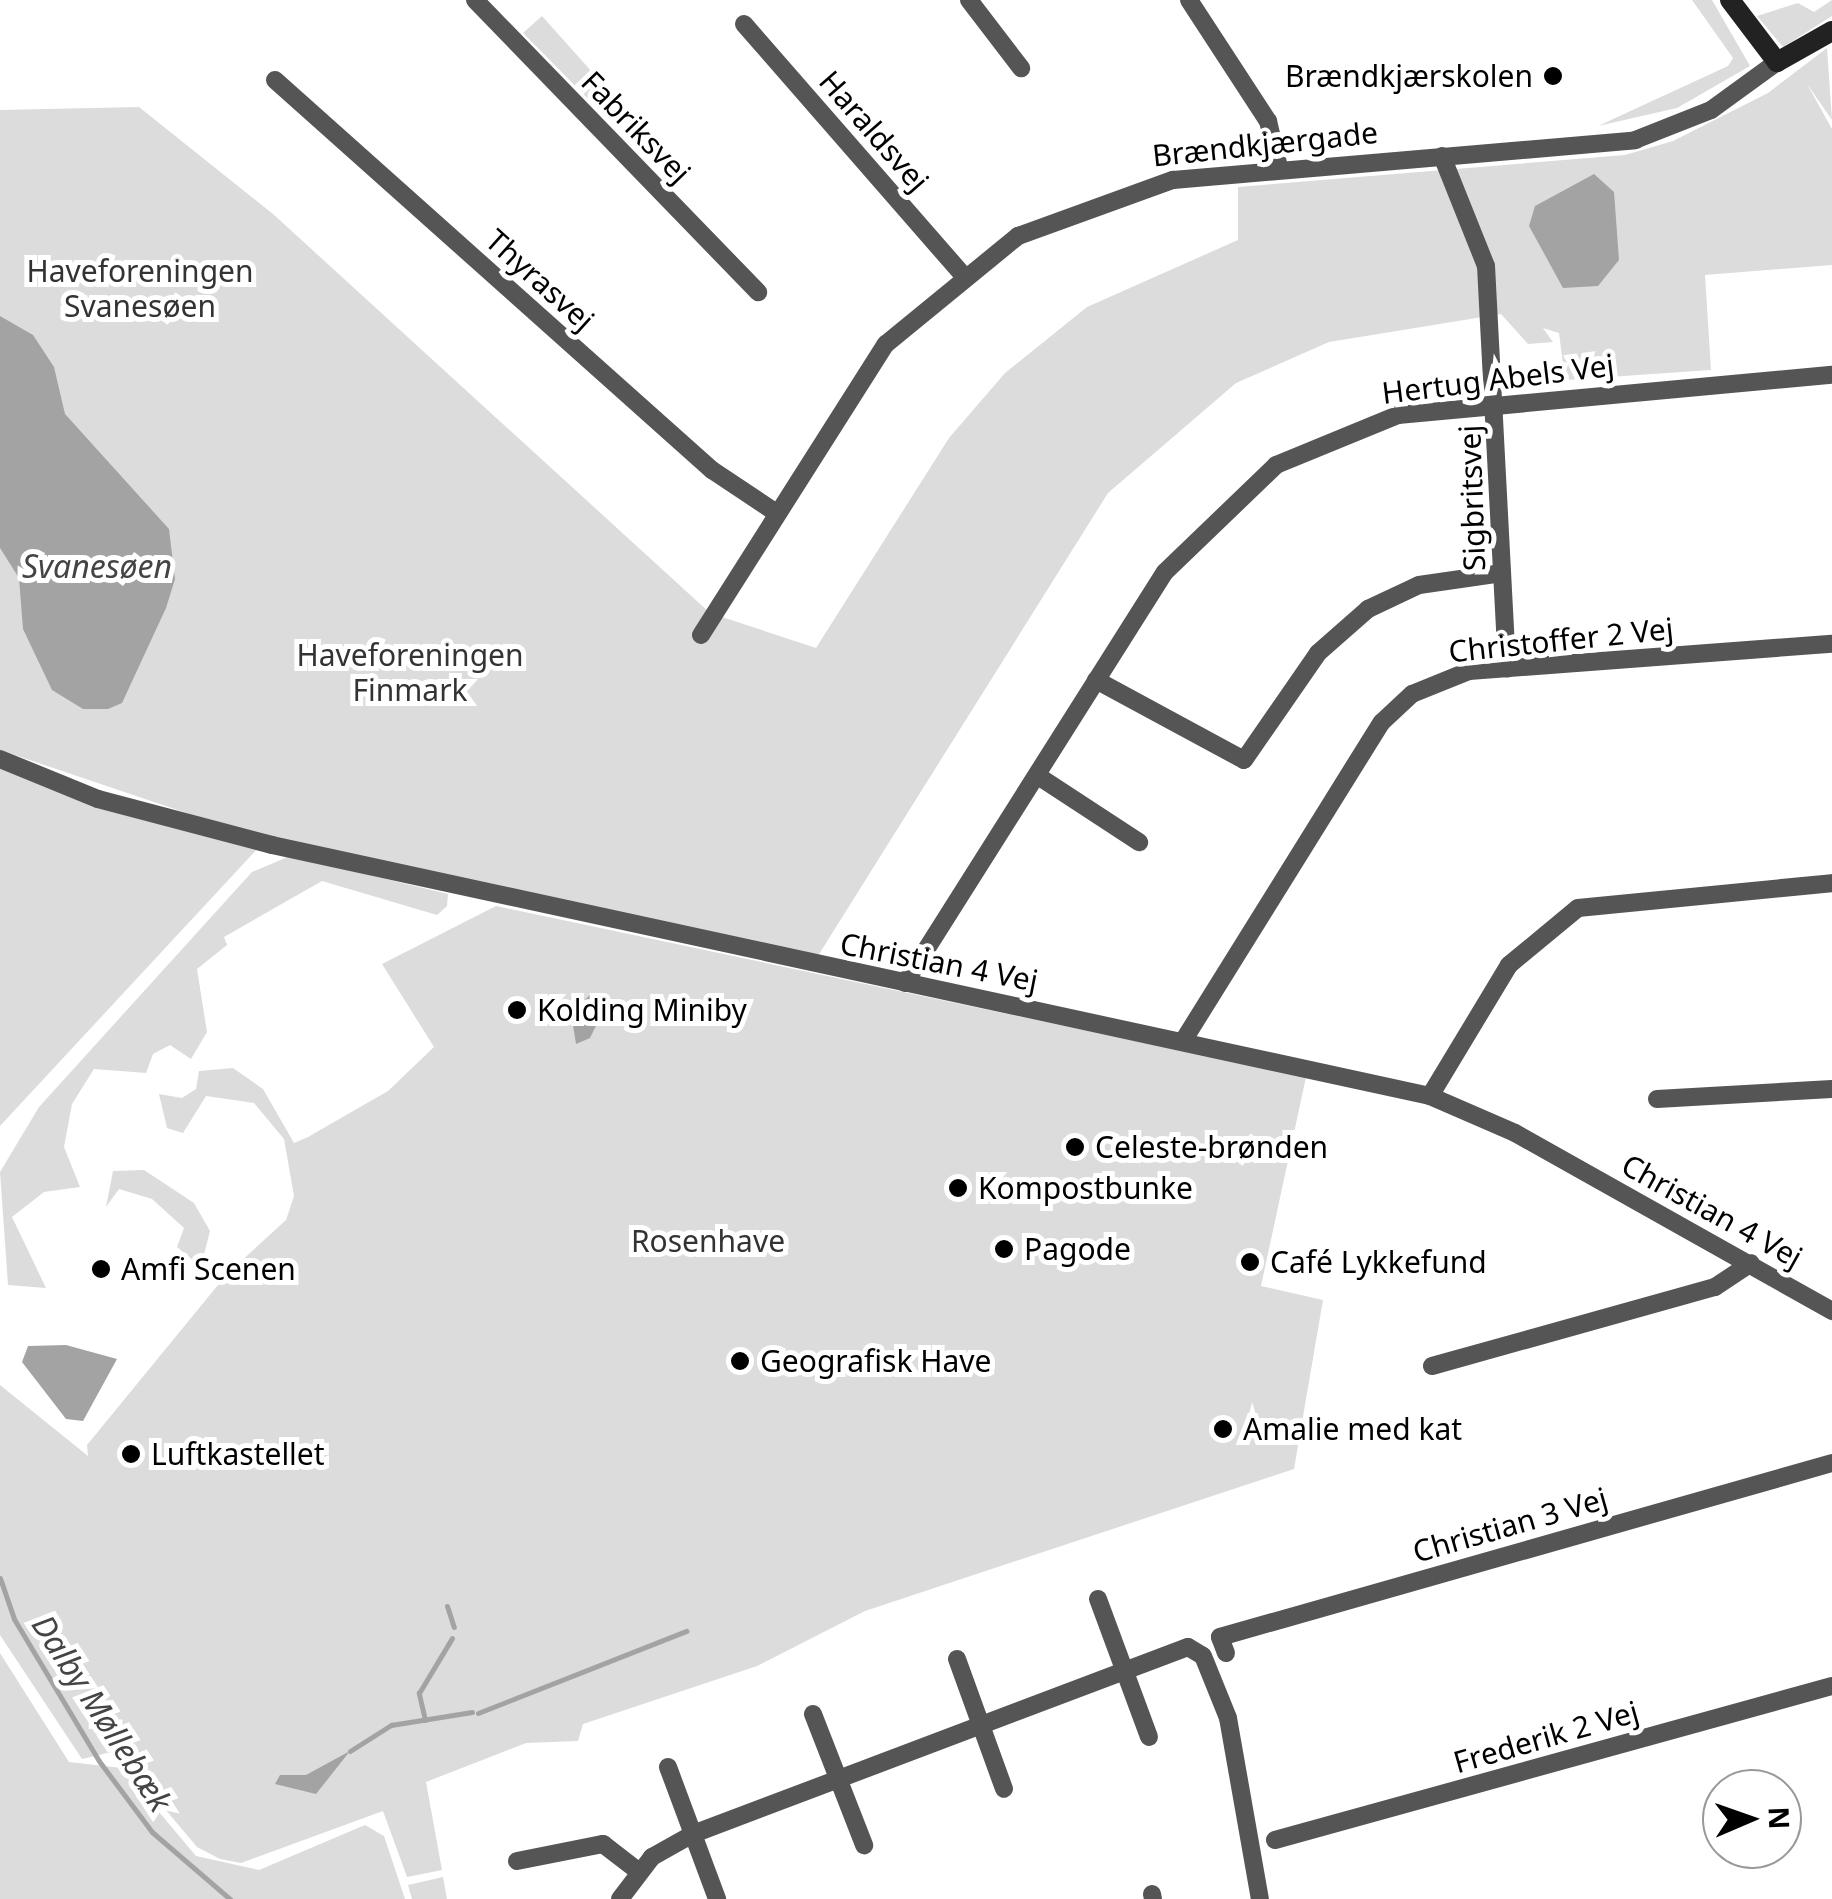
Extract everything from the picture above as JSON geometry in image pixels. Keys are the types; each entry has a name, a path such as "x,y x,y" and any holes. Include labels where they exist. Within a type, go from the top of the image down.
{"street":[{"name":"Fabriksvej","path":"475,0 758,292"},
{"path":"968,0 1021,68"},
{"path":"1189,0 1268,121 1279,167"},
{"path":"1730,0 1777,62"},
{"name":"Haraldsvej","path":"744,24 962,274"},
{"name":"Brændkjærgade","path":"702,635 775,512 886,344 962,274 1089,204 1172,180 1279,167 1634,140 1711,110 1777,62 1832,32"},
{"name":"Thyrasvej","path":"275,80 712,470 775,512"},
{"name":"Sigbritsvej","path":"1442,156 1486,266 1498,402 1507,668"},
{"name":"Hertug Abels Vej","path":"905,982 1165,572 1247,484 1348,430 1498,402 1832,375"},
{"path":"1096,680 1244,760 1318,652 1368,609 1430,582 1502,573"},
{"name":"Christoffer 2 Vej","path":"1185,1038 1382,722 1439,680 1507,668 1832,644"},
{"name":"Christian 4 Vej","path":"0,760 98,799 272,845 905,982 1185,1038 1430,1096 1752,1263 1832,1310"},
{"path":"1038,776 1140,842"},
{"path":"1430,1096 1509,965 1564,915 1607,899 1832,883"},
{"path":"1657,1099 1832,1089"},
{"path":"1432,1366 1716,1287 1752,1263"},
{"name":"Christian 3 Vej","path":"1226,1653 1220,1637 1832,1463"},
{"path":"1098,1599 1149,1737"},
{"path":"620,1899 638,1871 693,1834 1188,1647 1212,1678 1237,1756 1260,1899"},
{"path":"956,1659 1004,1789"},
{"name":"Frederik 2 Vej","path":"1275,1840 1832,1686"},
{"path":"813,1714 864,1844"},
{"path":"668,1767 717,1899"},
{"path":"516,1861 603,1844 638,1871"}],"green space":[{"path":"1692,0 1712,0 1750,66 1677,108 1598,126 1728,66 1733,58"},
{"path":"1832,0 1832,16 1783,47 1757,16 1798,3 1814,12"},
{"path":"542,16 618,101 604,115 523,33"},
{"path":"1827,48 1832,120 1807,84 1832,129 1832,265 1705,275 1711,370 1565,380 1559,333 1543,328 1553,342 1528,344 1501,314 1329,342 1236,383 1108,493 816,959 225,826 0,750 0,110 139,107 273,214 710,613 816,648 949,438 1005,373 1087,307 1238,240 1238,187 1625,155 1673,141 1768,93"},
{"path":"0,768 109,809 258,848 0,1126"},
{"path":"290,856 448,894 447,906 437,915 322,881 224,937 227,945 197,969 207,1032 191,1059 170,1045 153,1054 146,1073 94,1069 72,1104 64,1147 80,1187 44,1192 12,1217 46,1288 8,1285 0,1172 39,1107 252,872"},
{"name":"Geografisk Have","path":"496,906 1306,1077 1261,1286 1323,1300 1294,1469 865,1611 757,1666 583,1724 578,1741 526,1743 426,1782 442,1870 407,1877 383,1811 241,1863 220,1859 197,1847 116,1751 82,1759 0,1635 0,1385 88,1456 87,1445 227,1274 286,1220 294,1196 284,1139 254,1103 206,1096 183,1133 167,1128 159,1094 182,1098 196,1089 199,1071 233,1068 263,1089 294,1143 308,1137 388,1091 434,1047 382,964"},
{"path":"144,1170 194,1203 210,1231 204,1255 194,1261 177,1247 184,1228 152,1199 119,1189 106,1207 113,1171"},
{"path":"0,1653 69,1762 122,1768 196,1856 259,1870 365,1825 384,1836 405,1899 0,1899"},
{"path":"443,1877 447,1899 412,1899 408,1885"}],"water":[{"path":"1594,174 1614,192 1619,260 1598,286 1563,288 1529,226 1535,206"},
{"name":"Svanesøen","path":"0,316 33,335 54,367 65,414 169,529 175,579 166,608 122,703 108,709 83,709 52,690 23,629 19,578 0,548"},
{"path":"592,993 608,1001 590,1038 576,1044 571,1013"},
{"path":"66,1345 117,1359 83,1421 66,1419 22,1362 28,1346"},
{"path":"350,1751 316,1794 275,1784 280,1775 306,1775"}],"waterway":[{"name":"Dalby Møllebæk","path":"0,1578 14,1619 99,1761 152,1832 230,1899"},
{"path":"447,1606 454,1627"},
{"path":"478,1713 686,1631"},
{"path":"425,1720 419,1693 452,1638"},
{"path":"350,1751 391,1725 472,1712"}],"place":[{"name":"Brændkjærskolen","path":"1553,76"},
{"name":"Kolding Miniby","path":"517,1010"},
{"name":"Celeste-brønden","path":"1075,1147"},
{"name":"Kompostbunke","path":"958,1188"},
{"name":"Pagode","path":"1004,1249"},
{"name":"Café Lykkefund","path":"1250,1262"},
{"name":"Amfi Scenen","path":"101,1269"},
{"name":"Geografisk Have","path":"740,1361"},
{"name":"Amalie med kat","path":"1223,1429"},
{"name":"Luftkastellet","path":"131,1454"}],"park label":[{"name":"Haveforeningen Svanesøen","path":"140,288"},
{"name":"Haveforeningen Finmark","path":"410,672"},
{"name":"Rosenhave","path":"708,1241"}]}
